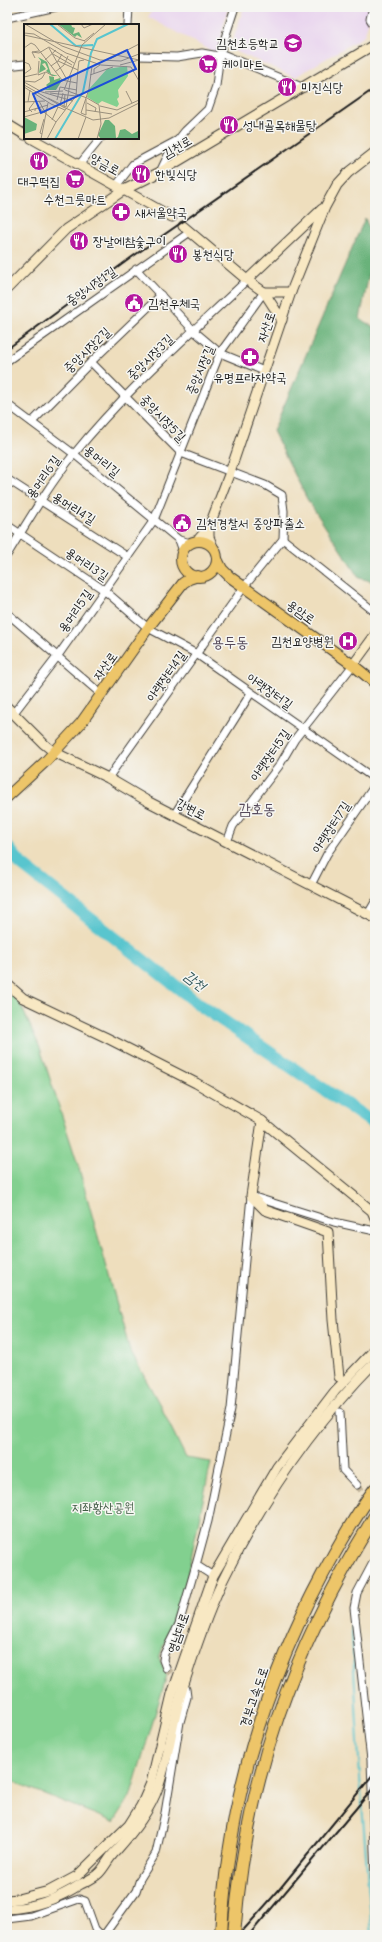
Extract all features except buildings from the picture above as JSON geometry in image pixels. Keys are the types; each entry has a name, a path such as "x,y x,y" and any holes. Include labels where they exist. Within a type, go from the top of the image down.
{"highway":[{"name":"경부고속도로","path":"221,1935 223,1898 238,1803 248,1760 265,1704 283,1657 304,1612 339,1545 375,1489"},
{"path":"234,1935 244,1850 253,1799 266,1748 298,1660 318,1616 347,1561 375,1516"}],"main road":[{"path":"183,584 183,551 194,542 209,543 213,547 222,569 230,577"},
{"path":"209,574 216,564 217,559"},
{"path":"184,568 188,572 198,576"},
{"path":"183,584 189,579 209,574 216,573 230,577"},
{"name":"용암로","path":"230,577 353,665 375,683"},
{"name":"자산로","path":"7,797 46,761 81,723 148,628 183,584"}],"street":[{"path":"7,18 56,7"},
{"path":"128,24 129,7"},
{"path":"160,172 171,149 184,131 208,109 216,86 220,55 235,7"},
{"path":"372,7 370,19 375,28"},
{"name":"김천로","path":"7,289 66,229 120,188 160,172 304,88 375,44"},
{"path":"139,56 177,57 202,53 220,55 304,88"},
{"path":"7,66 24,64"},
{"path":"7,124 24,134"},
{"name":"양금로","path":"33,139 120,188"},
{"path":"79,165 100,139"},
{"path":"172,217 120,188 133,164 178,140"},
{"name":"자산로","path":"209,527 230,472 291,292 325,207 337,186 348,173 375,152"},
{"path":"247,280 325,207"},
{"path":"187,229 247,280 264,292 282,320"},
{"name":"중앙시장1길","path":"7,361 136,270 187,229"},
{"path":"136,270 194,331 220,353 264,371"},
{"name":"중앙시장3길","path":"74,454 126,398 247,280"},
{"path":"264,292 291,292"},
{"name":"중앙시장길","path":"154,520 220,353 264,292"},
{"name":"중앙시장2길","path":"32,422 91,362 161,295"},
{"name":"중앙시장5길","path":"91,362 181,454 265,485 282,495 284,511 283,539"},
{"path":"7,414 9,406"},
{"name":"용머리길","path":"9,406 74,454 179,540 194,542"},
{"name":"용머리6길","path":"7,555 74,454"},
{"name":"용머리4길","path":"7,479 128,557"},
{"name":"용머리5길","path":"10,710 57,657 154,520"},
{"name":"용머리3길","path":"7,525 104,590 148,628"},
{"path":"194,542 209,527"},
{"path":"209,527 213,547"},
{"path":"283,539 375,612"},
{"name":"아랫장터4길","path":"108,778 244,587 283,539"},
{"path":"179,540 183,551"},
{"path":"7,613 101,694"},
{"name":"아랫장터길","path":"148,628 196,653 251,693 375,778"},
{"path":"353,665 375,635"},
{"name":"아랫장터5길","path":"227,842 233,826 279,766 303,729 353,665"},
{"path":"174,815 251,693"},
{"name":"강변로","path":"10,710 54,752 108,778 125,790 372,916"},
{"name":"아랫장터7길","path":"311,885 327,854 375,785"},
{"path":"372,916 375,902"},
{"path":"7,984 23,998 105,1037 189,1080 262,1121 372,1211 375,1218"},
{"path":"166,1668 162,1660 179,1624 196,1566 208,1521 231,1409 245,1275 251,1196 262,1121"},
{"path":"251,1196 334,1222 375,1231"},
{"path":"251,1196 265,1210 328,1232 333,1320 339,1377"},
{"name":"영남대로","path":"7,1900 18,1899 50,1891 77,1876 129,1825 151,1783 172,1694 213,1576 277,1467 335,1391 375,1349"},
{"name":"영남대로","path":"7,1909 27,1908 54,1900 76,1888 99,1873 115,1852 135,1830 148,1810 158,1786 181,1696 197,1644 223,1581 243,1542 286,1469 311,1434 344,1393 375,1362"},
{"path":"340,1412 343,1470 357,1485"},
{"path":"375,1559 357,1593 354,1608 371,1760 375,1879"},
{"path":"196,1566 213,1576"},
{"path":"104,1935 136,1891 140,1879 156,1853 165,1813 180,1722 187,1697 186,1689"},
{"path":"7,1919 31,1916 79,1898 85,1901 95,1929 101,1935"}],"shaded area":[{"path":"155,7 228,7 217,54 148,17"},
{"name":"김천초등학교","path":"244,7 373,7 364,36 295,77 230,49"}],"green space":[{"path":"365,218 375,244 360,319 375,328 375,582 359,578 307,499 273,431"},
{"name":"지좌황산공원","path":"7,991 19,1001 40,1048 78,1165 130,1351 160,1405 186,1458 211,1462 186,1582 159,1658 167,1675 130,1797 114,1822 7,1779"}],"waterway":[{"name":"감천","path":"7,847 21,864 200,1005 375,1124"},
{"path":"351,1615 360,1778 372,1935"}],"tunnel":[{"path":"357,1485 375,1506"},
{"path":"166,1668 180,1682"}],"railway":[{"path":"7,349 132,257 375,88"},
{"path":"239,1935 278,1891 375,1772"},
{"path":"249,1935 375,1786"}],"place":[{"name":"김천초등학교","path":"293,43"},
{"name":"케이마트","path":"208,64"},
{"name":"미진식당","path":"287,87"},
{"name":"성내골목해물탕","path":"229,125"},
{"name":"대구떡집","path":"39,161"},
{"name":"한빛식당","path":"141,174"},
{"name":"수천그릇마트","path":"75,179"},
{"name":"새서울약국","path":"121,212"},
{"name":"장날에참숯구이","path":"79,241"},
{"name":"봉천식당","path":"178,254"},
{"name":"김천우체국","path":"134,303"},
{"name":"유명프라자약국","path":"250,357"},
{"name":"김천경찰서 중앙파출소","path":"182,523"},
{"name":"김천요양병원","path":"348,641"}],"district":[{"name":"용두동","path":"230,642"},
{"name":"감호동","path":"257,809"}]}
